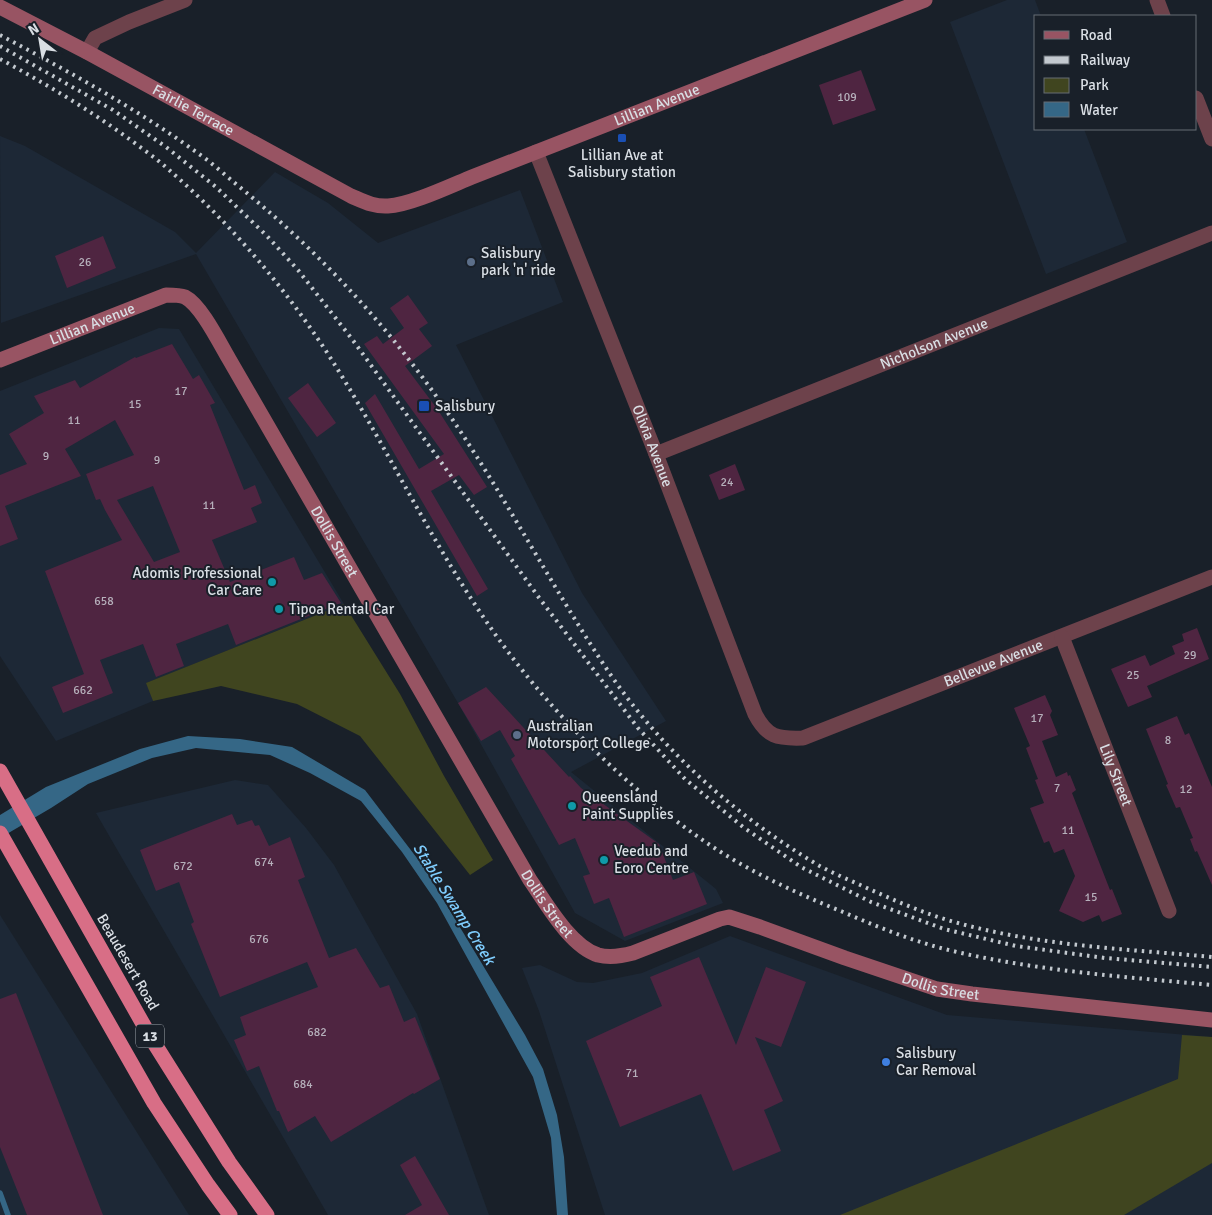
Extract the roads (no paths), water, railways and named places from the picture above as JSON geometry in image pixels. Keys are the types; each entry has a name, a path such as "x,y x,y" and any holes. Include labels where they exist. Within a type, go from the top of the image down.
{"highway":[{"name":"Beaudesert Road","path":"2,774 151,1038 228,1162 267,1215"},
{"name":"13","path":"0,833 154,1103 230,1215"}],"street":[{"path":"87,52 95,38 128,22 185,0"},
{"name":"Lillian Avenue","path":"387,206 406,202 925,0"},
{"path":"1157,0 1163,15"},
{"name":"Fairlie Terrace","path":"0,7 87,52 351,196 368,204 387,206"},
{"path":"1197,101 1212,139"},
{"name":"Olivia Avenue","path":"536,152 656,454 755,714 762,727 773,736"},
{"name":"Nicholson Avenue","path":"656,454 1212,233"},
{"name":"Lillian Avenue","path":"0,360 166,294 184,296"},
{"name":"Dollis Street","path":"184,296 201,314 229,359 530,880 558,920 579,943 599,955 618,956 633,953 720,919 729,918 937,989 1212,1020"},
{"name":"Bellevue Avenue","path":"773,736 786,739 803,738 1212,577"},
{"name":"Lily Street","path":"1062,637 1169,911"}],"water":[{"path":"188,736 240,739 292,747 365,790 423,866 525,1035 543,1069 557,1115 564,1157 568,1215 557,1215 551,1138 533,1077 437,903 402,852 361,801 310,773 270,755 196,748 152,758 88,784 0,838 0,815 46,787 140,749"}],"waterway":[{"path":"0,1193 8,1215"}],"railway":[{"path":"0,35 102,91 151,121 199,154 260,204 350,290 391,337 438,398 488,475 583,632 629,700 652,728 702,780 758,825 818,865 902,903 947,920 989,931 1052,942 1212,957"},
{"path":"0,46 113,110 166,147 216,187 267,236 298,270 352,339 540,599 638,728 685,779 743,827 801,867 871,902 944,929 1016,946 1105,958 1212,967"},
{"path":"0,59 53,89 120,132 152,156 190,189 233,232 273,278 326,351 367,418 444,555 508,652 586,742 615,770 676,821 739,863 773,881 871,924 928,944 988,959 1051,969 1212,985"}],"place":[{"name":"Lillian Ave at Salisbury station","path":"622,138"},
{"name":"Salisbury park 'n' ride","path":"471,262"},
{"name":"Salisbury","path":"424,406"},
{"name":"Adomis Professional Car Care","path":"272,582"},
{"name":"Tipoa Rental Car","path":"279,609"},
{"name":"Australian Motorsport College","path":"517,735"},
{"name":"Queensland Paint Supplies","path":"572,806"},
{"name":"Veedub and Eoro Centre","path":"604,860"},
{"name":"Salisbury Car Removal","path":"886,1062"}],"water label":[{"name":"Stable Swamp Creek","path":"454,904"}]}
